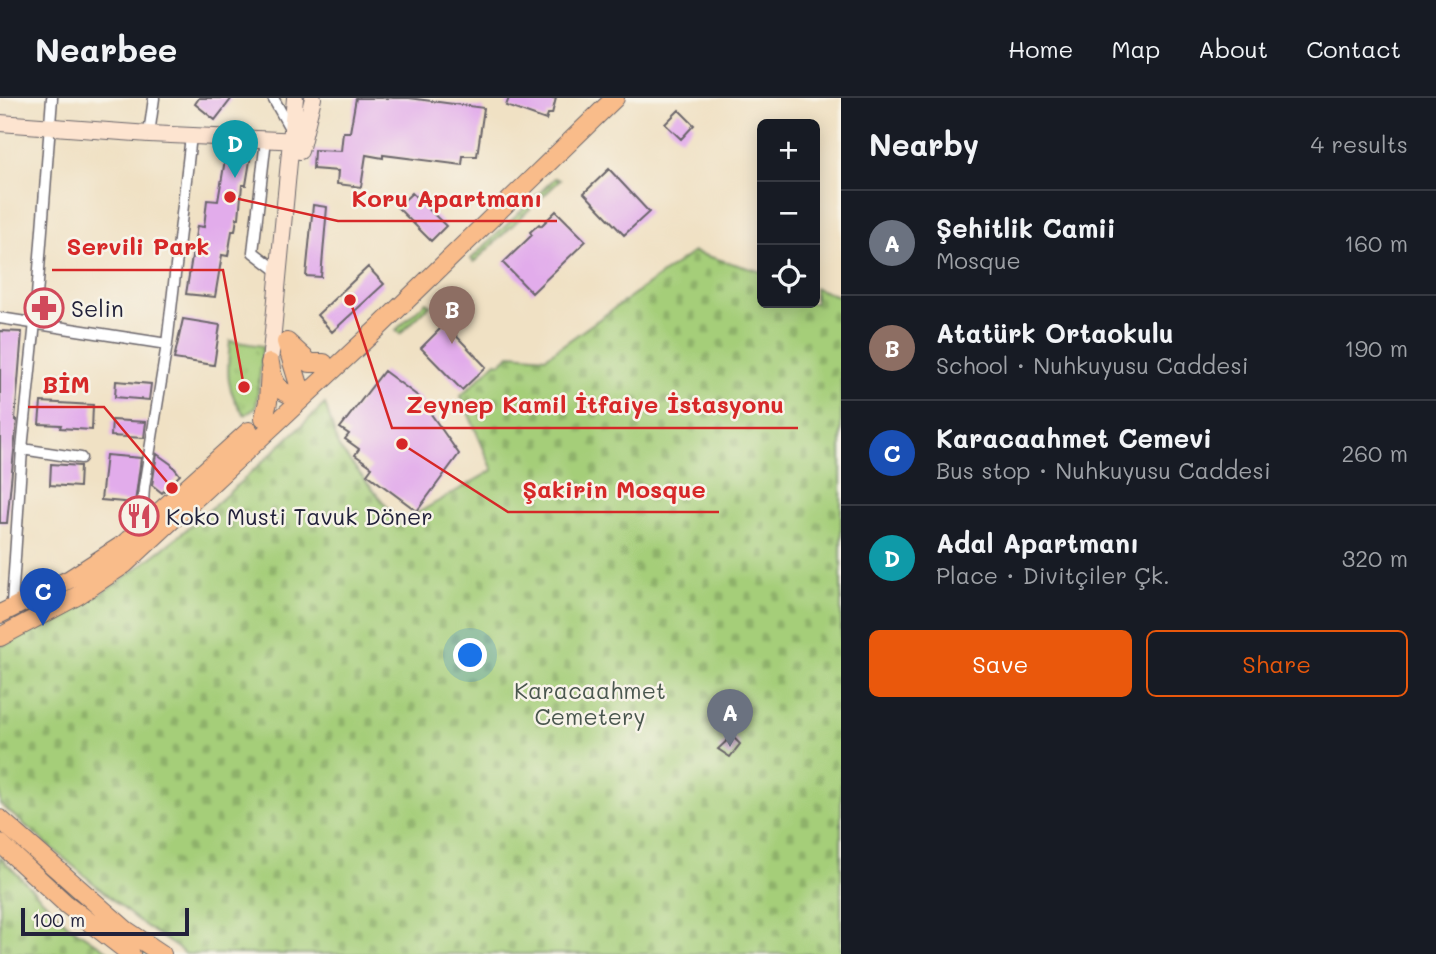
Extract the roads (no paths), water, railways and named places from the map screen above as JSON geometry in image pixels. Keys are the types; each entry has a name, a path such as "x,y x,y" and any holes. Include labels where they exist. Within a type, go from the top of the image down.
{"main road":[{"path":"6,607 96,563 152,520 264,418 300,393 324,363 357,332 378,321 599,98"},
{"path":"0,637 77,596 125,564 300,393 615,98"},
{"path":"286,342 310,363 324,363"},
{"path":"286,342 300,393"},
{"path":"271,363 274,380 280,388 300,393"},
{"path":"264,418 271,363"},
{"path":"0,820 126,930 162,954"},
{"path":"0,843 83,919 131,954"}],"street":[{"path":"6,607 35,322 52,98"},
{"path":"149,134 154,98"},
{"path":"273,98 294,137"},
{"path":"286,342 284,328 295,98"},
{"path":"271,363 294,137 313,98"},
{"path":"0,123 149,134 267,139 294,137"},
{"path":"152,520 143,502 144,488 167,344 191,136"},
{"path":"267,139 253,252 279,272"},
{"path":"0,318 167,344"},
{"path":"22,449 81,458"}],"place":[{"name":"Adal Apartmanı","path":"235,178"},
{"name":"Koru Apartmanı","path":"230,197"},
{"name":"Zeynep Kamil İtfaiye İstasyonu","path":"350,300"},
{"name":"Selin","path":"44,308"},
{"name":"Atatürk Ortaokulu","path":"452,344"},
{"name":"Servili Park","path":"244,387"},
{"name":"Şakirin Mosque","path":"402,444"},
{"name":"BİM","path":"172,488"},
{"name":"Koko Musti Tavuk Döner","path":"139,516"},
{"name":"Karacaahmet Cemevi","path":"43,626"},
{"name":"Şehitlik Camii","path":"730,747"}],"park label":[{"name":"Karacaahmet Cemetery","path":"590,703"}]}
